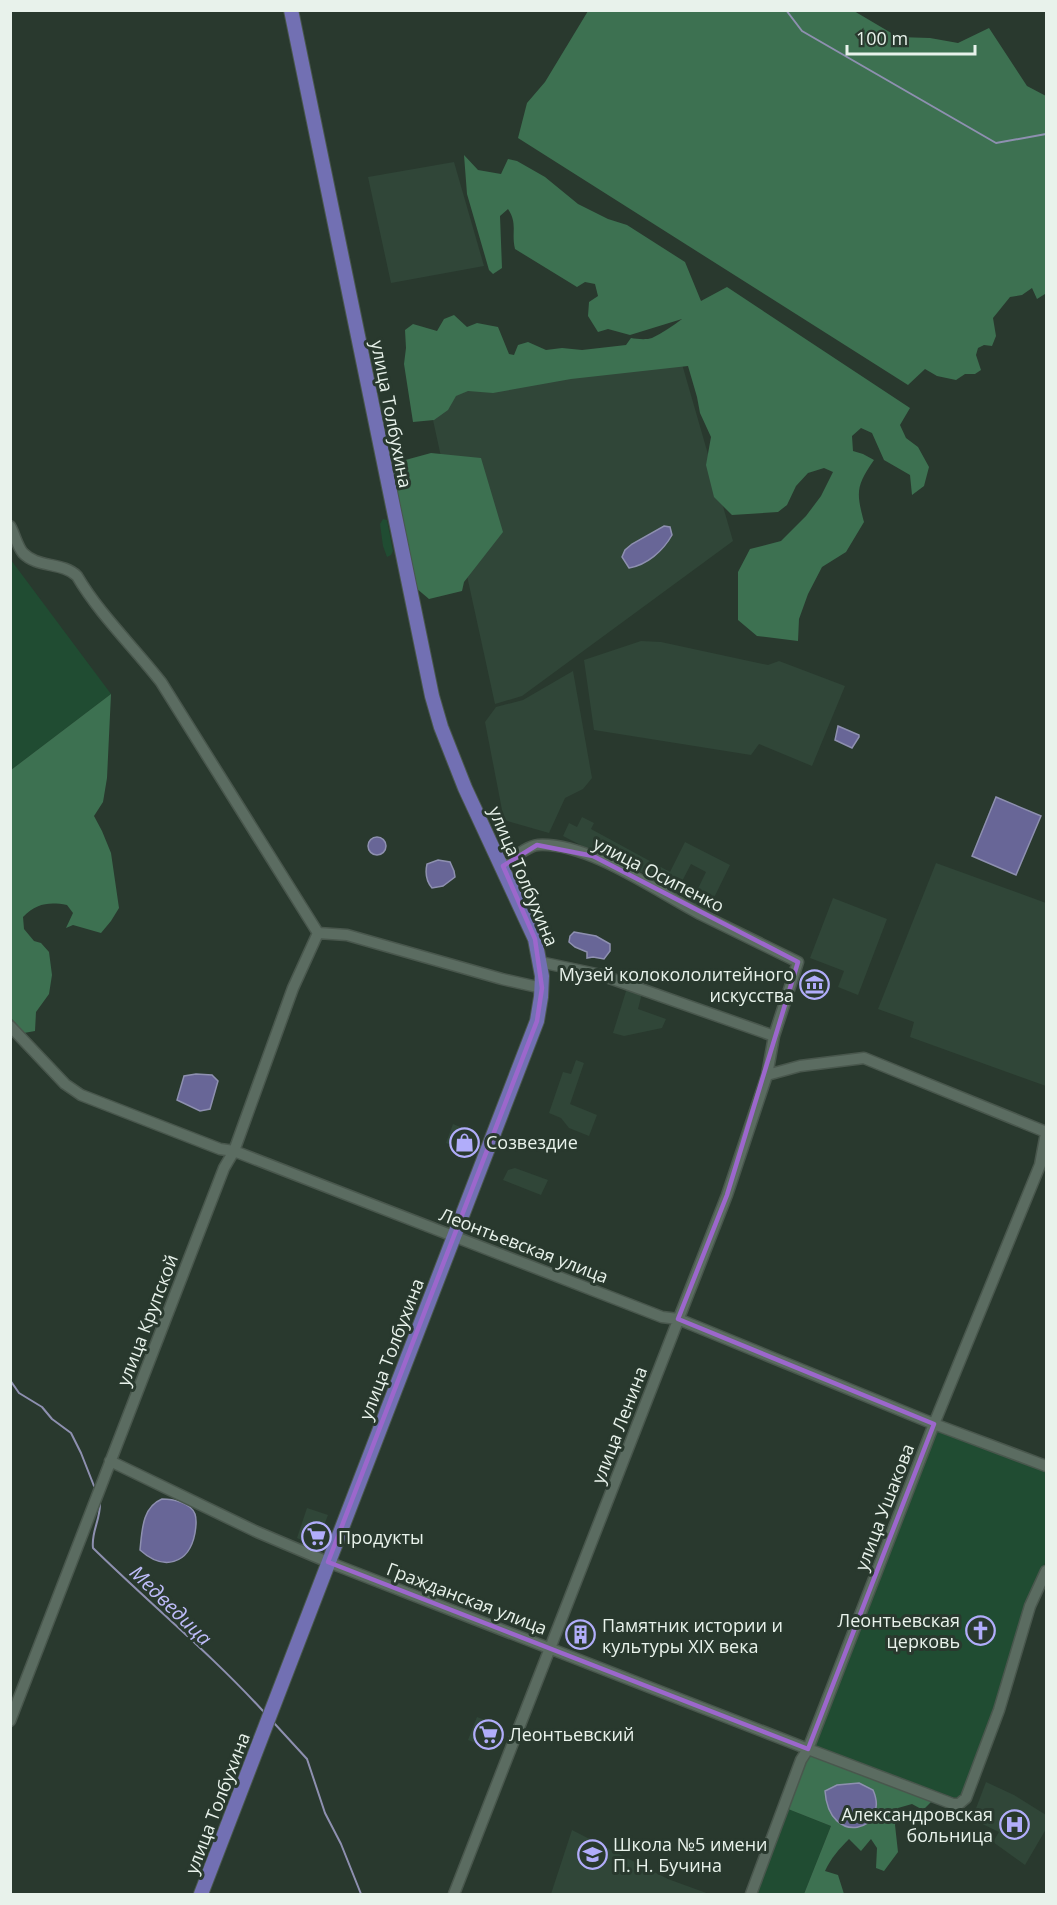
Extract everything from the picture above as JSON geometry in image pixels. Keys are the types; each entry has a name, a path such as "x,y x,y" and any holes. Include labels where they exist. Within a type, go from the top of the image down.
{"main road":[{"name":"улица Толбухина","path":"201,1894 537,1021 542,988 535,939 461,778 441,727 432,696 291,10"}],"street":[{"path":"10,526 19,546 28,557 72,571 77,576 118,633 161,682 318,933 347,934 502,979 542,988"},
{"name":"улица Осипенко","path":"503,866 537,845 578,851 593,856 700,914 798,962"},
{"name":"улица Крупской","path":"10,1721 224,1168 234,1151 293,988 318,933"},
{"path":"540,962 602,975 774,1036"},
{"name":"улица Ленина","path":"454,1894 727,1195 767,1075 774,1036 798,962"},
{"name":"Леонтьевская улица","path":"10,1026 65,1084 81,1095 220,1149 234,1151 662,1317 678,1319 934,1424 1047,1466"},
{"path":"767,1075 800,1066 864,1058 1047,1132"},
{"name":"улица Ушакова","path":"751,1894 801,1760 808,1749 934,1424 1043,1166 1047,1132"},
{"name":"Гражданская улица","path":"110,1461 255,1531 328,1562 953,1804 964,1802 966,1798 999,1710 1030,1606 1047,1571"}],"highlighted area":[{"path":"537,845 593,856 798,962 727,1195 678,1319 934,1424 808,1749 328,1562 537,1021 542,988 535,939 503,866"}],"shaded area":[{"path":"454,162 484,266 391,283 368,177"},
{"path":"682,364 733,541 522,696 495,704 426,388"},
{"path":"664,526 670,527 672,535 664,546 648,560 629,568 622,557 625,550"},
{"path":"641,641 661,642 768,665 779,661 845,686 812,766 759,744 751,755 594,730 584,660"},
{"path":"573,671 592,778 583,789 565,798 549,833 504,820 485,722 496,707 523,700"},
{"path":"838,726 859,735 852,748 835,740"},
{"path":"996,797 1041,816 1016,875 972,856"},
{"path":"582,817 594,823 591,829 670,872 685,842 730,865 707,912 691,903 706,872 691,864 677,891 601,851 598,854 563,836 569,823 577,827"},
{"path":"377,837 383,840 386,846 383,852 377,855 371,852 368,846 371,840"},
{"path":"438,860 450,862 455,877 443,886 432,888 426,877 427,864"},
{"path":"936,863 1046,903 1046,1086 910,1037 914,1022 878,1009"},
{"path":"833,898 887,919 858,995 838,987 844,971 810,958"},
{"path":"574,932 596,936 610,944 610,951 604,959 587,958 587,952 569,942"},
{"path":"627,988 642,993 638,1009 666,1019 662,1028 624,1036 613,1033"},
{"path":"576,1060 584,1063 570,1104 597,1115 589,1136 569,1128 561,1118 549,1113 563,1072 571,1074"},
{"path":"212,1075 218,1081 210,1109 200,1111 177,1100 184,1076"},
{"path":"453,1124 475,1133 468,1151 446,1143"},
{"path":"515,1168 548,1180 541,1195 503,1180 508,1170"},
{"path":"162,1499 186,1504 196,1516 192,1544 181,1558 174,1561 157,1561 140,1550 144,1520 150,1508"},
{"path":"307,1508 328,1515 316,1546 297,1538"},
{"path":"477,1717 503,1727 494,1750 468,1740"},
{"name":"Александровская больница","path":"986,1782 1014,1795 1046,1815 1046,1829 1025,1865 993,1842 999,1832 972,1819"},
{"path":"859,1783 873,1790 876,1804 874,1815 867,1823 857,1827 847,1827 837,1821 829,1809 825,1791 837,1785"},
{"name":"Школа №5 имени П. Н. Бучина","path":"572,1830 668,1879 709,1894 551,1894"}],"green space":[{"path":"588,11 854,11 898,37 930,38 958,43 989,28 1027,86 1046,96 1046,295 1037,299 1032,288 1022,295 1010,297 993,318 996,336 992,346 984,345 978,348 976,355 981,370 975,374 965,374 956,380 937,376 925,369 908,385 518,138 527,103 545,82"},
{"path":"464,155 478,170 501,174 508,159 517,161 545,177 578,204 608,219 627,225 685,262 701,301 727,287 910,408 900,425 906,438 918,447 929,467 924,486 912,495 910,475 884,460 872,433 861,428 852,436 853,451 874,460 859,490 864,522 846,552 822,567 808,594 799,619 798,641 757,636 738,620 738,572 750,549 781,541 806,516 821,496 833,472 824,468 808,473 796,486 787,505 778,512 732,515 714,497 706,465 711,437 700,413 688,366 571,379 493,393 468,391 456,396 448,410 434,420 413,422 404,364 405,330 413,324 437,331 444,319 454,315 467,327 477,323 498,327 509,354 514,355 518,345 528,342 546,350 562,348 582,350 626,345 631,338 652,338 682,319 630,335 608,329 598,332 588,316 589,302 598,296 595,284 585,282 577,287 515,249 514,224 508,209 500,216 502,268 493,274 489,270 467,194"},
{"path":"431,453 481,458 503,532 464,582 462,591 429,599 416,588 391,473 398,462"},
{"path":"383,519 387,520 393,551 387,557 380,524"},
{"path":"11,560 111,694 11,770"},
{"path":"111,694 107,778 103,802 94,816 111,853 119,908 101,933 73,925 66,928 73,913 67,905 44,905 33,909 23,917 24,929 34,941 41,943 49,952 52,975 49,994 36,1012 35,1031 24,1033 11,1018 11,770"},
{"path":"937,1429 1046,1468 1046,1561 1024,1606 994,1710 963,1792 955,1798 814,1746"},
{"path":"810,1754 933,1800 923,1810 912,1804 898,1808 895,1825 898,1852 884,1871 876,1868 877,1848 871,1839 861,1851 849,1839 845,1843 825,1871 838,1875 844,1894 804,1894 831,1826 788,1809"},
{"path":"788,1809 831,1826 804,1894 756,1894"}],"waterway":[{"path":"786,10 802,31 996,143 1046,134"},
{"name":"Медведица","path":"10,1380 19,1393 42,1407 52,1419 71,1433 94,1486"},
{"name":"Медведица","path":"100,1504 93,1548 222,1669 263,1711"},
{"name":"Медведица","path":"274,1723 307,1759 325,1813 341,1844 361,1894"}],"place":[{"name":"Музей колокололитейного искусства","path":"815,984"},
{"name":"Созвездие","path":"465,1142"},
{"name":"Продукты","path":"317,1537"},
{"name":"Леонтьевская церковь","path":"981,1630"},
{"name":"Памятник истории и культуры XIX века","path":"581,1635"},
{"name":"Леонтьевский","path":"488,1734"},
{"name":"Александровская больница","path":"1014,1824"},
{"name":"Школа №5 имени П. Н. Бучина","path":"592,1854"}]}
